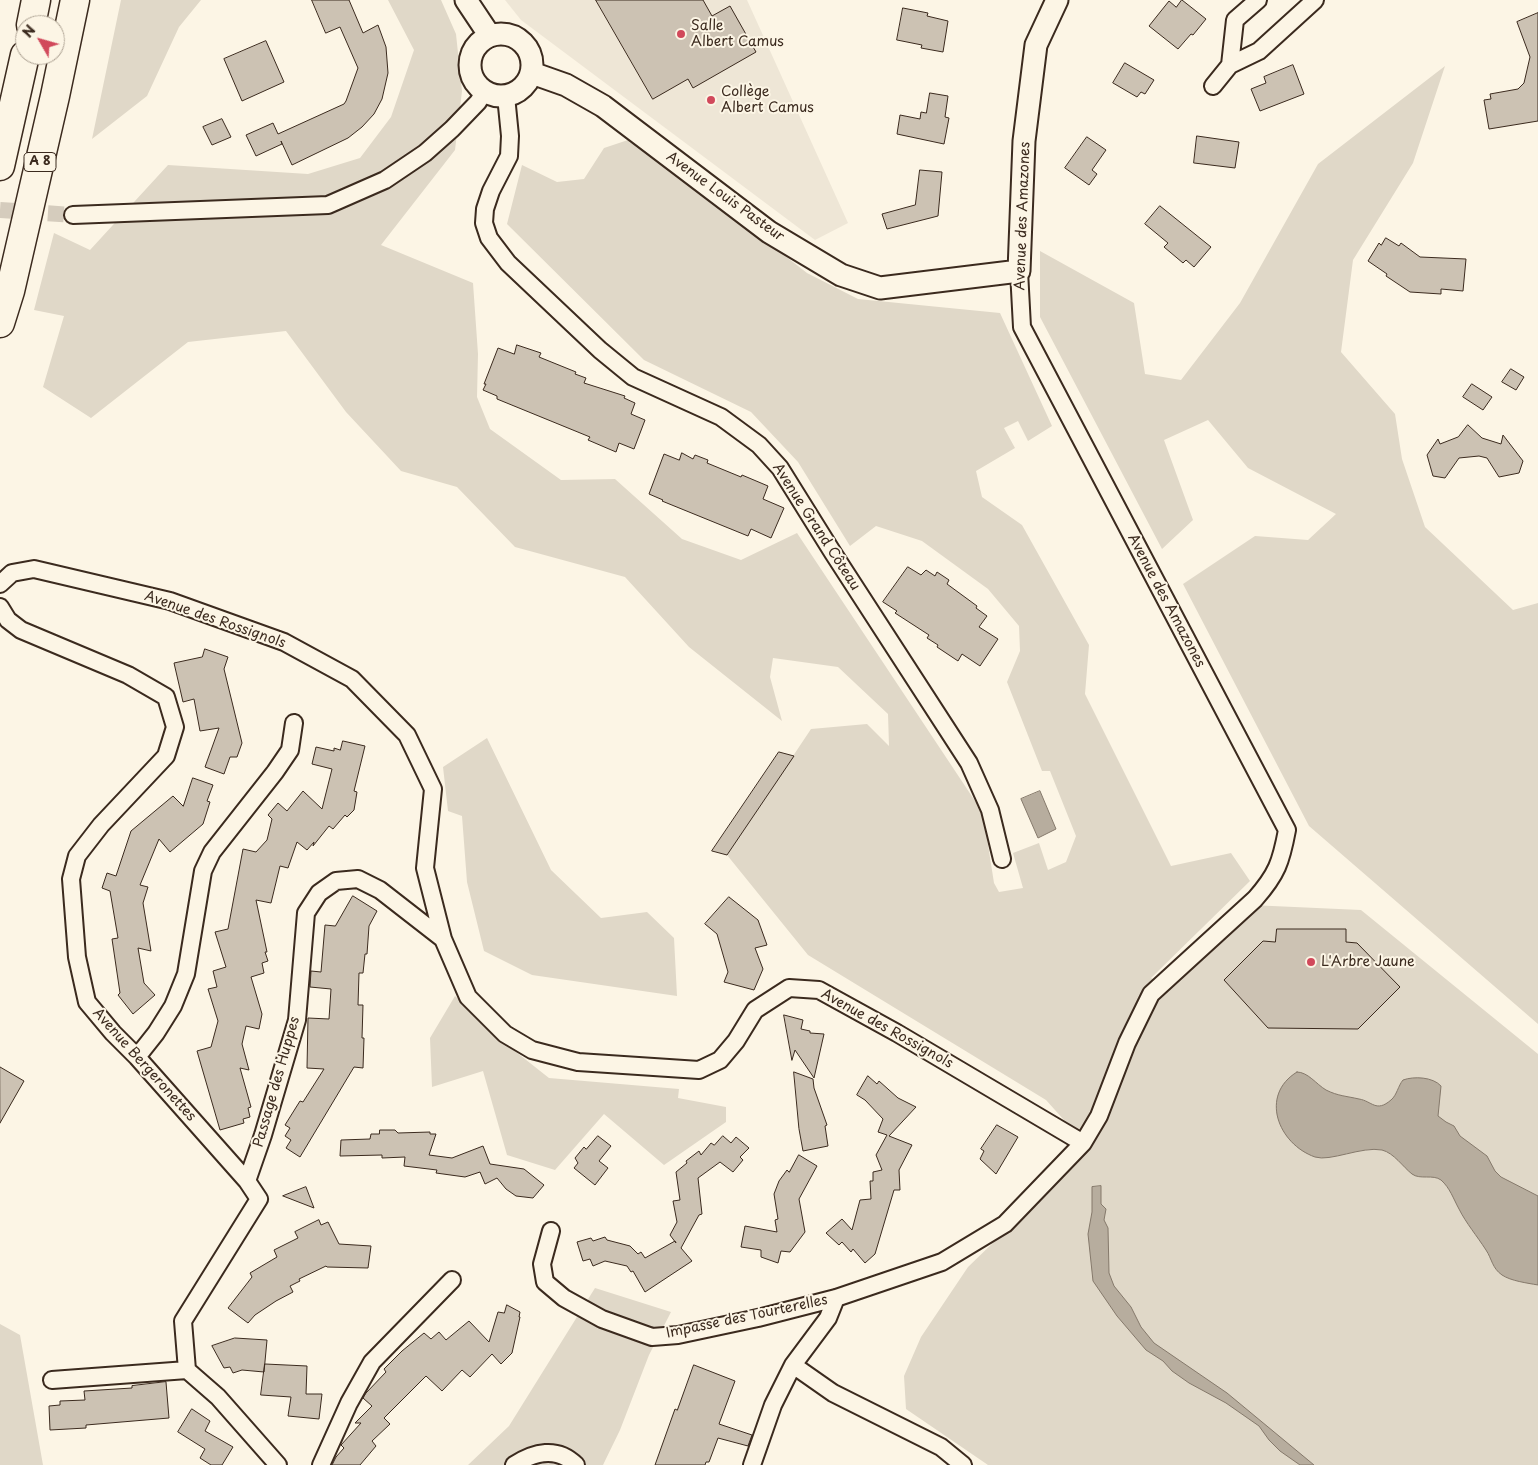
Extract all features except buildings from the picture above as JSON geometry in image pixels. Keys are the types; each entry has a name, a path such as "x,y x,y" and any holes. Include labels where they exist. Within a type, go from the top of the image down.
{"highway":[{"path":"33,15 36,0"},
{"name":"A 8","path":"0,323 10,291 56,96 75,0"},
{"name":"A 8","path":"0,166 23,65"}],"street":[{"path":"466,0 490,36"},
{"name":"Avenue des Amazones","path":"836,1298 942,1262 1006,1224 1084,1143 1099,1116 1127,1043 1151,994 1255,899 1268,884 1281,860 1287,830 1022,327 1019,271 1024,140 1036,45 1057,0"},
{"path":"1230,65 1235,20 1258,0"},
{"path":"1213,86 1230,65 1259,51 1315,0"},
{"path":"499,34 509,35 525,45 530,53 533,63 532,73 517,93 506,96 492,95 484,92 476,84 471,74 470,62 473,51 480,42 490,36 499,34"},
{"name":"Avenue Louis Pasteur","path":"532,73 566,84 603,106 769,232 842,275 880,288 1019,271"},
{"path":"73,215 328,205 385,180 425,153 478,102 484,92"},
{"name":"Avenue Grand Côteau","path":"506,96 510,136 509,156 491,191 486,209 484,223 489,238 508,263 600,350 633,377 721,417 759,444 780,468 969,763 990,810 1002,859"},
{"name":"Avenue des Rossignols","path":"0,584 12,573 34,569 170,602 284,642 352,679 406,735 433,789 425,868 443,939 468,997 505,1034 532,1050 578,1062 699,1070 720,1060 736,1041 754,1010 789,988 818,990 897,1033 1084,1143"},
{"name":"Avenue Bergeronettes","path":"0,607 8,620 21,630 128,675 166,697 175,727 166,756 101,825 77,856 71,879 77,957 87,1002 113,1034 137,1057 247,1181 259,1199 183,1321 187,1370"},
{"path":"137,1057 156,1033 173,1006 186,974 203,871 212,852 276,772 290,750 294,723"},
{"name":"Passage des Huppes","path":"247,1181 263,1135 297,1020 306,913 319,893 336,881 358,879 380,890 443,939"},
{"name":"Impasse des Tourterelles","path":"551,1231 542,1264 544,1282 564,1298 602,1319 652,1337 678,1335 731,1324 836,1298"},
{"path":"321,1465 349,1404 372,1362 452,1280"},
{"path":"752,1465 773,1405 793,1365 828,1318 836,1298"},
{"path":"793,1365 834,1393 941,1447 963,1465"},
{"path":"52,1380 187,1370 218,1397 278,1465"},
{"path":"514,1465 532,1455 554,1452 576,1465"}],"shaded area":[{"path":"121,0 201,0 179,27 147,96 92,139"},
{"path":"388,0 441,0 456,34 462,91 455,150 381,245 473,283 478,354 477,397 490,429 561,480 615,479 682,539 741,560 797,533 983,813 994,883 999,892 1023,888 1013,853 1039,843 1048,870 1066,862 1076,836 1050,771 1042,771 1007,682 1020,651 1019,626 988,589 922,541 876,526 850,546 798,462 751,412 644,360 507,224 522,165 557,182 584,179 604,148 634,138 807,273 858,299 1000,313 1052,426 1028,441 1018,421 1004,428 1015,448 976,471 982,497 1022,525 1089,645 1085,694 1171,866 1231,853 1250,881 1151,978 1170,987 1250,905 1361,910 1538,1054 1538,1465 988,1465 906,1409 904,1376 921,1337 968,1267 1090,1149 1046,1100 808,955 727,855 811,729 867,724 889,746 888,714 838,667 773,658 770,677 782,721 689,647 625,577 515,547 457,487 401,471 346,412 286,331 188,342 91,418 43,387 64,316 34,310 54,233 90,250 168,165 308,174 360,158 391,117 414,50"},
{"name":"Collège Albert Camus","path":"505,0 747,0 848,223 815,240 521,20"},
{"path":"1445,66 1413,163 1353,260 1341,352 1395,414 1402,459 1425,527 1513,610 1538,603 1538,1024 1309,826 1183,584 1255,536 1308,540 1336,514 1248,468 1208,420 1164,440 1193,520 1162,549 1040,317 1040,251 1134,303 1145,374 1181,380 1240,303 1318,164"},
{"path":"487,738 551,870 601,918 647,912 674,938 677,996 532,975 484,951 467,882 462,816 448,811 443,767"},
{"path":"1040,791 1056,829 1038,838 1021,799"},
{"path":"455,996 511,1048 549,1078 679,1089 678,1098 726,1107 726,1122 664,1165 604,1114 555,1170 507,1155 483,1071 432,1087 430,1038"},
{"path":"1297,1072 1308,1076 1330,1092 1363,1100 1378,1106 1386,1104 1393,1098 1403,1080 1423,1078 1438,1083 1441,1086 1438,1116 1454,1126 1460,1136 1487,1156 1495,1171 1501,1177 1538,1196 1538,1285 1510,1279 1499,1272 1449,1190 1438,1178 1415,1176 1398,1160 1382,1150 1365,1150 1321,1158 1302,1151 1283,1130 1276,1106 1279,1093 1285,1082"},
{"path":"1101,1186 1101,1204 1106,1209 1104,1220 1108,1228 1109,1273 1114,1286 1131,1307 1141,1327 1154,1343 1227,1393 1314,1465 1300,1465 1280,1451 1259,1426 1226,1403 1189,1383 1172,1371 1163,1361 1146,1350 1117,1316 1093,1281 1088,1234 1092,1212 1092,1187"},
{"path":"595,1288 671,1312 649,1355 620,1430 603,1465 468,1465 509,1426"},
{"path":"0,1324 20,1335 43,1465 0,1465"}],"tunnel":[{"path":"0,210 73,215"}],"place":[{"name":"Salle Albert Camus","path":"681,34"},
{"name":"Collège Albert Camus","path":"711,100"},
{"name":"L'Arbre Jaune","path":"1311,962"}]}
